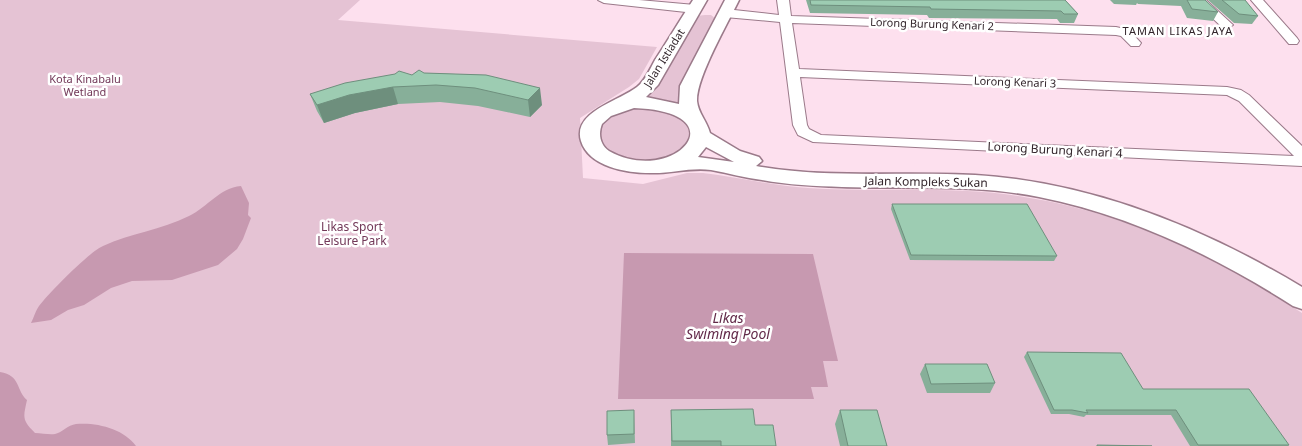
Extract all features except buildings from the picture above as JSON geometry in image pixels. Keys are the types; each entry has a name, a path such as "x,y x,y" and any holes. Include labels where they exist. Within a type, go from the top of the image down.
{"main road":[{"path":"696,126 681,110 667,104 651,102 618,106 604,112 594,121 589,131 591,142 598,152 612,161 629,166 649,167 669,164 685,156 696,146 696,126 688,102 689,86 729,6 697,4"},
{"name":"Jalan Istiadat","path":"618,106 643,91 648,85 697,4"},
{"name":"Jalan Kompleks Sukan","path":"696,126 733,155 767,165 825,170 965,170 1060,185 1097,194 1160,216 1220,241 1302,286"},
{"name":"Jalan Kompleks Sukan","path":"649,167 686,162 798,178 958,181 1000,184 1044,191 1103,207 1168,230 1253,270 1302,299"}],"street":[{"path":"604,0 697,4"},
{"path":"783,0 793,73"},
{"path":"1199,0 1227,25"},
{"path":"1257,0 1294,40"},
{"name":"Lorong Burung Kenari 2","path":"729,6 786,19 1116,30 1124,33 1135,43"},
{"name":"Lorong Kenari 3","path":"793,73 1236,93 1244,98 1302,155"},
{"name":"Lorong Burung Kenari 4","path":"793,73 800,125 803,132 818,139 1302,161"}],"green space":[{"name":"Likas Sport Leisure Park","path":"0,0 360,0 338,20 657,47 639,79 580,118 583,178 643,184 687,173 703,173 808,188 943,190 997,193 1061,204 1134,226 1204,256 1238,274 1302,313 1302,446 0,446"},
{"path":"711,15 716,19 682,105 666,100 644,98 653,90 696,16"},
{"path":"651,104 691,124 692,140 677,154 659,160 624,159 605,150 599,141 597,128 616,110"}],"water":[{"path":"241,186 249,203 248,215 251,218 237,249 218,265 172,280 132,281 111,288 84,305 68,310 51,320 31,323 44,300 70,273 103,246 178,221 196,212 226,190"},
{"name":"Likas Swiming Pool","path":"624,253 813,254 838,361 823,361 828,387 811,387 814,399 618,399"},
{"path":"0,372 12,376 27,400 25,418 35,433 55,434 76,424 93,424 125,435 136,446 0,446"}],"district":[{"name":"TAMAN LIKAS JAYA","path":"1178,31"}],"park label":[{"name":"Kota Kinabalu Wetland","path":"85,85"}]}
